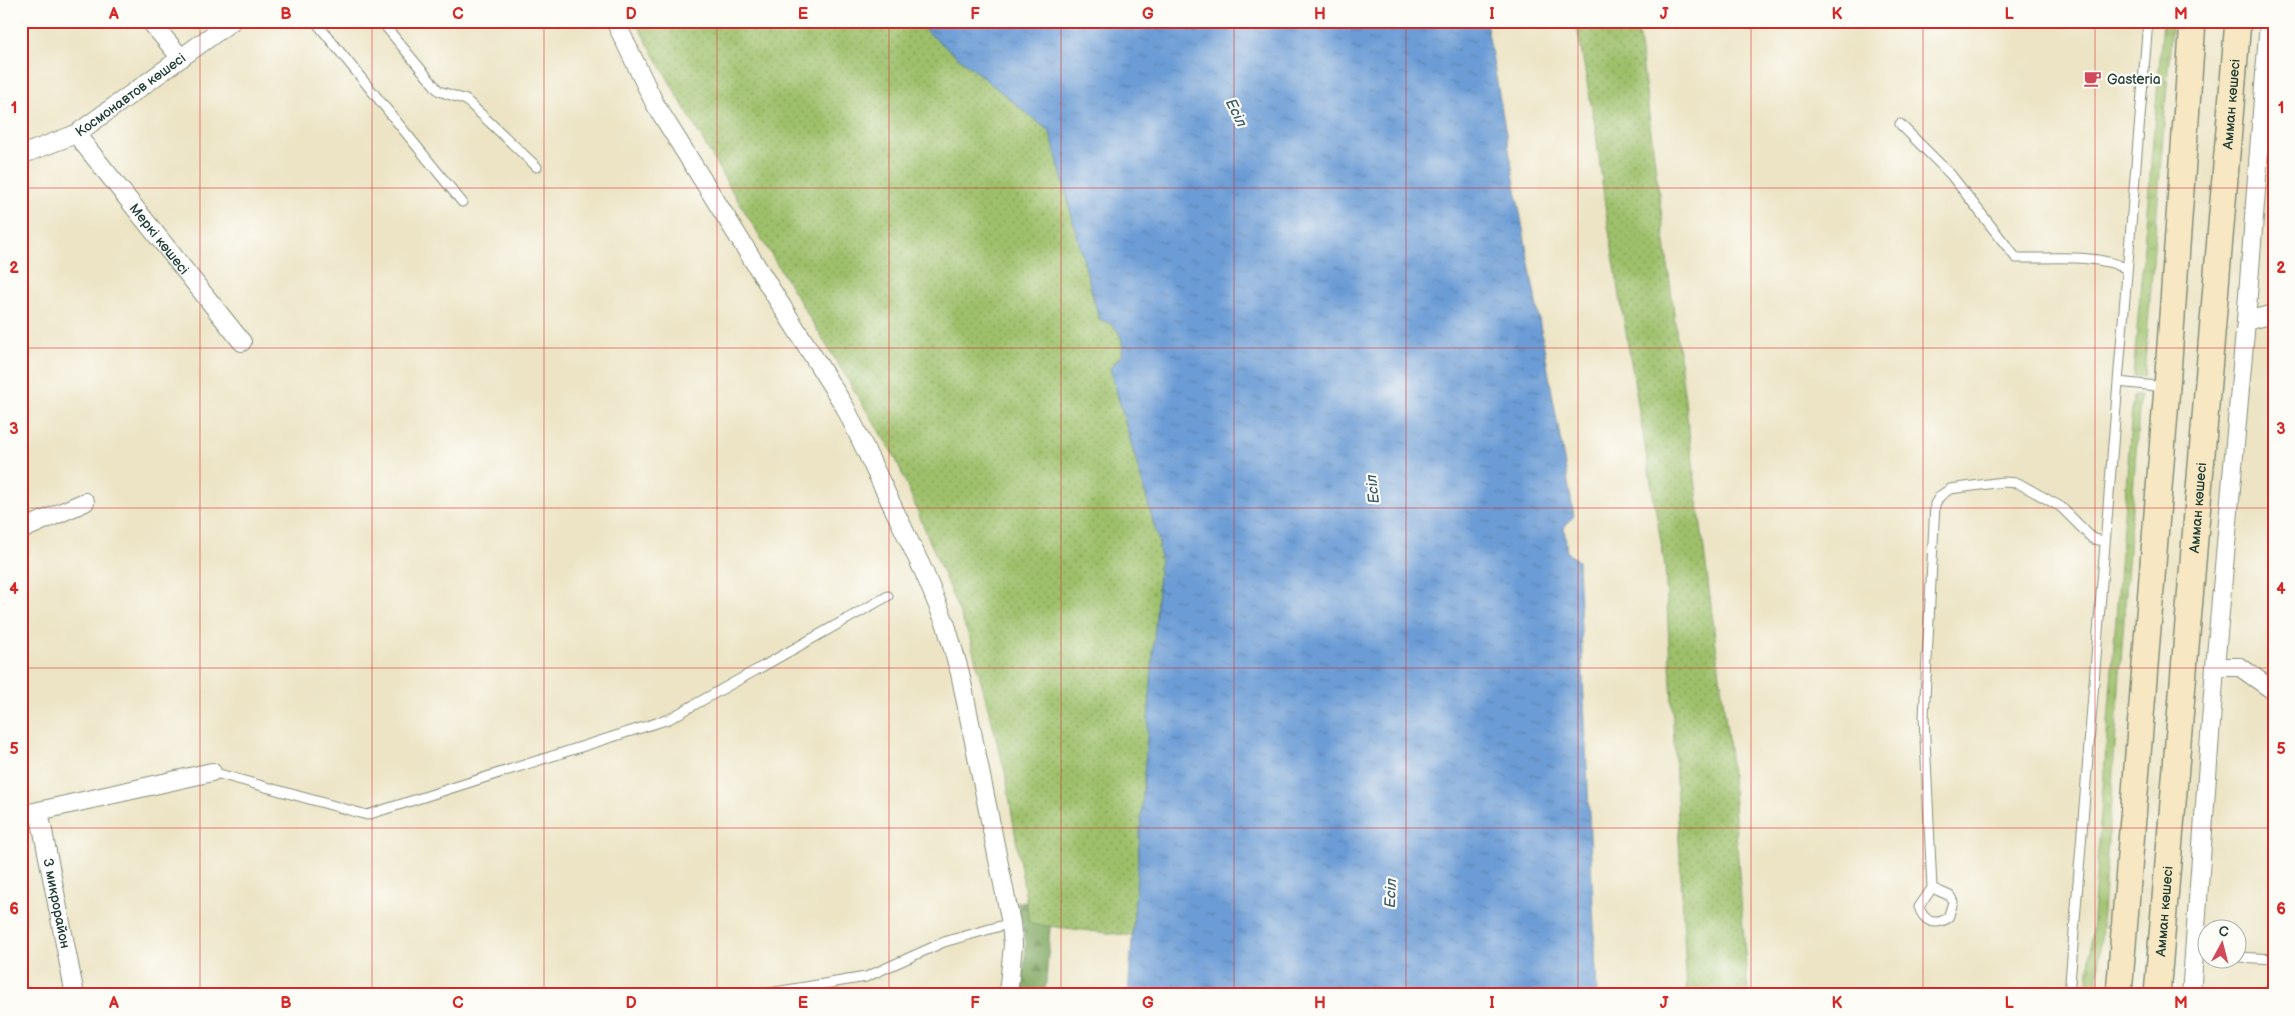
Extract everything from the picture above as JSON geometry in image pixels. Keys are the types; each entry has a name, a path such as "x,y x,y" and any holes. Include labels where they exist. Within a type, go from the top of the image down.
{"main road":[{"path":"2119,995 2167,387 2193,21"},
{"name":"Амман көшесі","path":"2157,995 2238,21"}],"street":[{"path":"150,21 181,58"},
{"name":"Космонавтов көшесі","path":"21,155 76,134 232,21"},
{"path":"615,21 655,104 845,407 924,572 946,625 960,673 1011,923 1013,944 1008,995"},
{"path":"2191,995 2197,954 2215,667 2246,321 2269,21"},
{"name":"Меркі көшесі","path":"76,134 242,342"},
{"path":"2246,321 2274,314"},
{"path":"21,530 85,502"},
{"path":"2215,667 2240,667 2274,691"},
{"path":"21,814 212,772"},
{"name":"3 микрорайон","path":"39,811 74,995"}],"lane":[{"path":"316,21 462,202"},
{"path":"381,21 440,92 466,100 537,167"},
{"path":"2069,995 2148,21"},
{"path":"1900,124 1951,175 2016,258 2087,259 2118,264 2127,269"},
{"path":"2118,382 2167,387"},
{"path":"1932,888 1924,717 1936,504 1940,496 1950,489 2003,482 2018,483 2061,507 2094,538 2105,541"},
{"path":"212,772 367,815 669,719 888,596"},
{"path":"757,995 866,976 944,942 1011,923"},
{"path":"2248,958 2274,960"}],"green space":[{"path":"635,21 914,21 1050,132 1099,319 1111,324 1121,337 1122,355 1110,369 1159,542 1160,560 1134,936 1030,924 1005,772 970,639 896,459 723,176"},
{"path":"1576,21 1637,21 1731,763 1748,995 1687,995 1665,566 1606,213 1595,126"},
{"path":"2163,21 2172,21 2144,376 2133,376"},
{"path":"2133,396 2140,396 2097,995 2087,995"},
{"path":"1017,902 1043,903 1051,915 1045,995 1022,995 1026,944"}],"water":[{"name":"Есіл","path":"914,21 1486,21 1574,516 1564,527 1567,552 1578,561 1597,995 1128,995 1160,560 1159,542 1110,368 1122,355 1121,337 1111,324 1099,319 1050,132"}],"place":[{"name":"Gasteria","path":"2093,79"}]}
